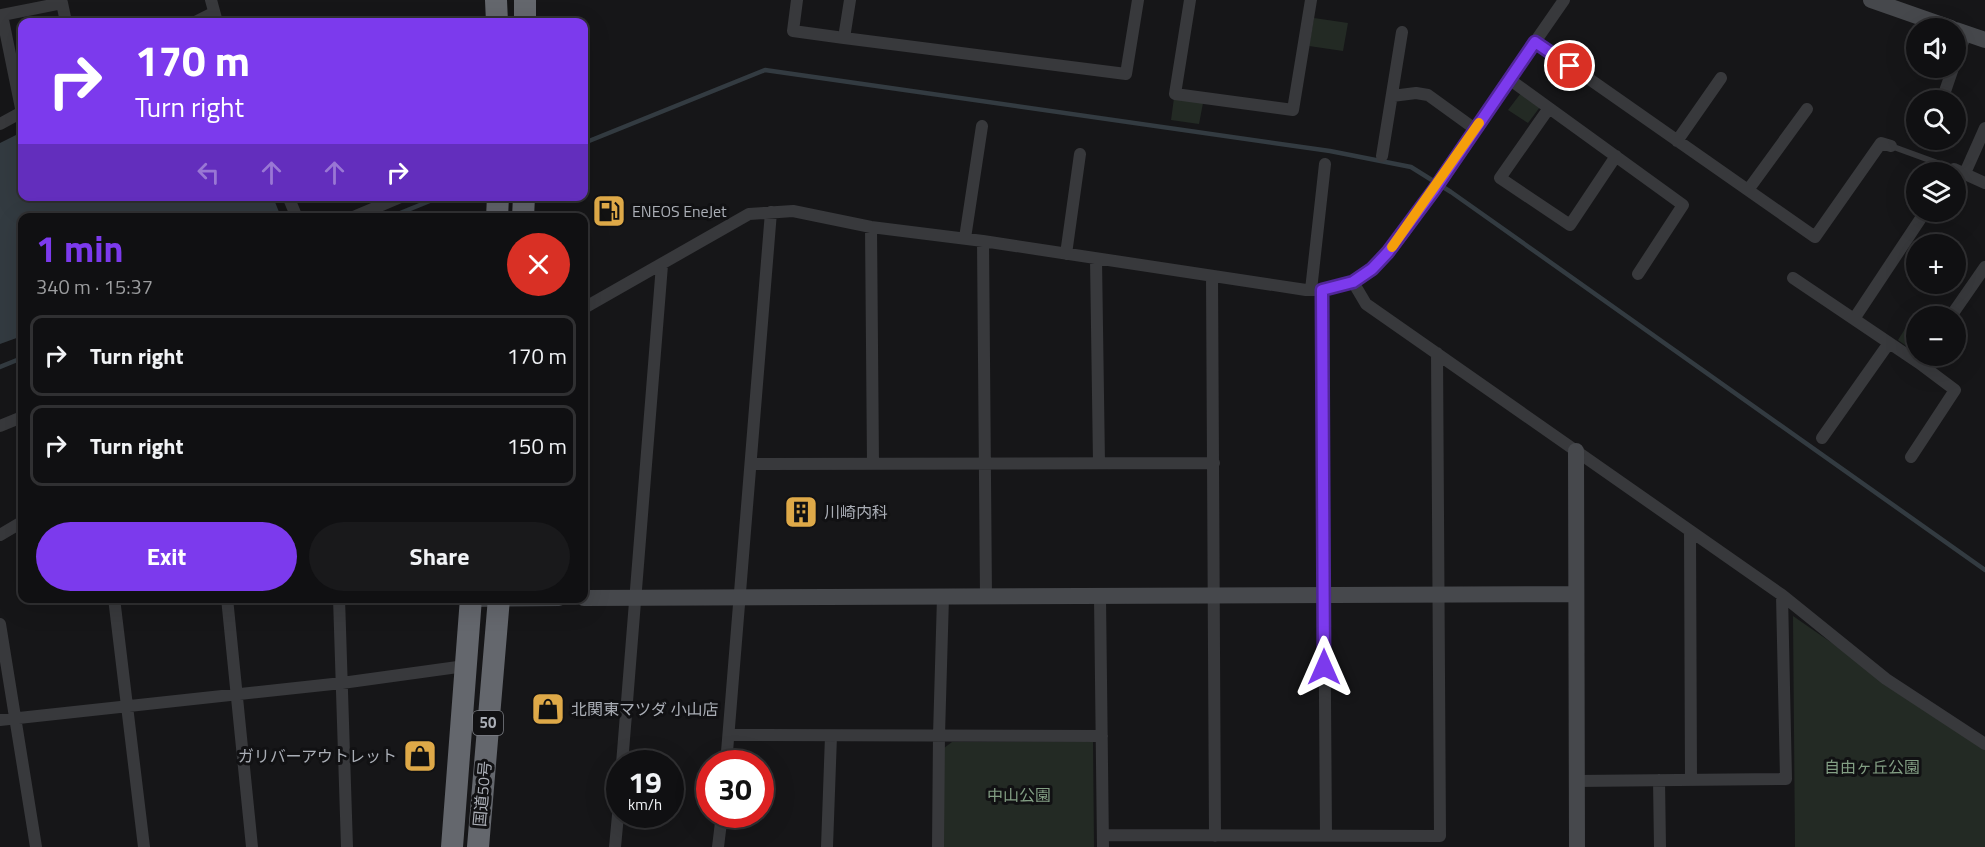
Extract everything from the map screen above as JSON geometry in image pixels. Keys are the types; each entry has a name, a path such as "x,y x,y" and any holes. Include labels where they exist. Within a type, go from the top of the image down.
{"highway":[{"path":"496,0 497,18"},
{"path":"525,0 525,18"},
{"name":"国道50号","path":"452,847 471,603"},
{"name":"国道50号","path":"478,847 499,603"}],"street":[{"path":"211,0 215,18"},
{"path":"798,0 793,30 1126,75 1138,0"},
{"path":"844,38 850,0"},
{"path":"1190,0 1175,94 1293,110 1311,0"},
{"path":"588,306 749,214 793,211 871,226 1316,290 1353,282 1372,269 1388,252 1437,185 1564,0"},
{"path":"1871,0 1921,18"},
{"path":"18,93 2,15 62,3 65,18"},
{"path":"1382,156 1402,32"},
{"path":"1966,34 1985,40"},
{"path":"1535,42 1815,237 1881,143 1891,146"},
{"path":"1677,141 1721,78"},
{"path":"1509,79 1683,205 1638,274"},
{"path":"1392,96 1416,93 1428,95 1475,129"},
{"path":"1549,108 1500,178 1570,225 1616,156"},
{"path":"1748,190 1807,109"},
{"path":"0,124 18,114"},
{"path":"965,238 982,126"},
{"path":"1963,162 1985,128"},
{"path":"1066,254 1080,154"},
{"path":"1325,164 1316,290 1324,595 1326,835"},
{"path":"1966,175 1985,183"},
{"path":"363,213 391,201"},
{"path":"727,750 771,212"},
{"path":"1854,319 1918,222"},
{"path":"871,226 873,464"},
{"path":"983,241 986,597"},
{"path":"1096,259 1099,463"},
{"path":"623,750 662,265"},
{"path":"1958,306 1985,267"},
{"path":"1212,276 1215,836"},
{"path":"1794,278 1889,343 1906,351"},
{"path":"1353,282 1366,304 1782,595 1886,679 1985,744"},
{"path":"1822,438 1889,343"},
{"path":"1100,597 1103,841 1215,836 1326,835 1440,841 1437,353"},
{"path":"1911,457 1955,390 1929,366"},
{"path":"0,426 18,419"},
{"path":"1576,451 1577,847"},
{"path":"752,464 1214,464"},
{"path":"0,535 18,524"},
{"path":"1690,532 1691,780"},
{"path":"588,598 1576,594"},
{"path":"1576,781 1786,779 1782,595"},
{"path":"938,847 943,597"},
{"path":"115,603 144,847"},
{"path":"227,603 252,847"},
{"path":"339,603 347,847"},
{"path":"0,624 36,847"},
{"path":"0,720 342,683 465,666"},
{"path":"729,735 1102,736"},
{"path":"827,847 831,736"},
{"path":"1659,780 1660,847"},
{"path":"615,847 617,828"},
{"path":"718,847 720,828"}],"lane":[{"path":"1891,146 1933,162"}],"green space":[{"path":"1314,18 1348,23 1343,51 1309,46"},
{"path":"1521,93 1540,107 1528,123 1508,110"},
{"path":"1174,98 1203,103 1199,124 1171,120"},
{"path":"1906,327 1906,346 1898,340"},
{"name":"自由ヶ丘公園","path":"1793,616 1985,749 1985,847 1795,847"},
{"name":"中山公園","path":"952,742 1093,742 1094,847 944,847 944,748"}],"shaded area":[{"path":"18,134 18,201 275,201 279,213 18,213 18,337 0,344 0,143"}],"waterway":[{"path":"588,141 765,70 1330,151 1411,167 1451,192 1985,570"},
{"path":"400,213 430,201"},
{"path":"0,367 18,360"}],"slow traffic":[{"path":"1392,247 1479,123"}],"place":[{"name":"ENEOS EneJet","path":"609,211"},
{"name":"川崎内科","path":"801,512"},
{"name":"北関東マツダ 小山店","path":"548,709"},
{"name":"ガリバーアウトレット","path":"420,756"}],"route":[{"path":"1324,667 1322,290 1353,282 1372,269 1388,252 1434,190 1535,42 1570,66"}]}
